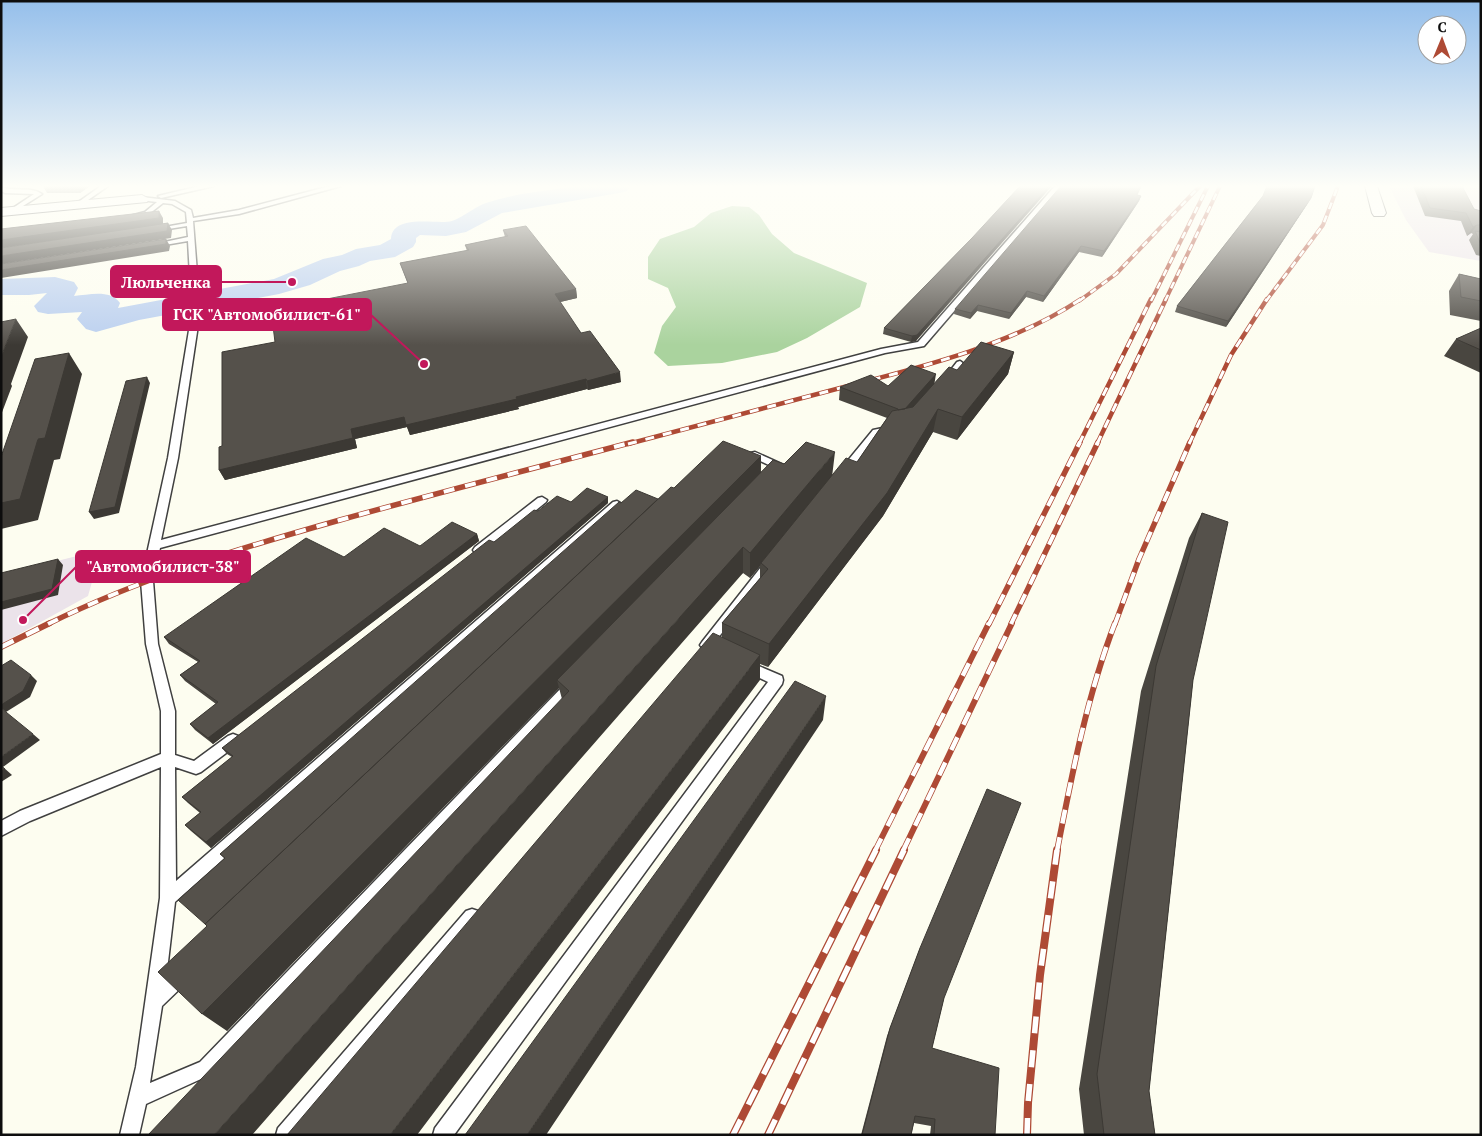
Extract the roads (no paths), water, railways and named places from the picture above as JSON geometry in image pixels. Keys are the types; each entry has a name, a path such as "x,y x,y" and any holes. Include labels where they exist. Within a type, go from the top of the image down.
{"lane":[{"path":"129,1135 145,1068 168,898 168,711 152,644 147,581 173,458 196,305 191,239"},
{"path":"144,246 191,239"},
{"path":"155,544 884,351 921,344 1013,239"},
{"path":"942,385 960,364"},
{"path":"839,478 876,432 905,426"},
{"path":"736,458 755,454 781,467 768,481"},
{"path":"472,555 542,500"},
{"path":"168,898 617,504"},
{"path":"720,654 701,650 778,554"},
{"path":"442,1135 777,680 736,661"},
{"path":"138,1098 206,1068 583,674"},
{"path":"1,829 25,816 168,758 196,768 244,732"},
{"path":"285,1135 485,902"},
{"path":"155,1001 191,966"}],"waterway":[{"path":"1,287 29,287 51,284 64,288 60,296 48,306 106,303 105,307 91,319 96,323 135,312 279,286 365,254 386,252 404,242 404,239"}],"railway":[{"path":"1079,301 1116,274 1149,239"},
{"path":"1151,301 1182,239"},
{"path":"1165,301 1195,239"},
{"path":"1266,301 1312,239"},
{"path":"628,444 936,362 1027,329 1081,299"},
{"path":"1079,444 1151,299"},
{"path":"1097,444 1166,299"},
{"path":"1189,444 1231,355 1267,299"},
{"path":"48,624 119,592 228,553 376,510 633,442"},
{"path":"1011,624 1098,442"},
{"path":"1115,624 1139,559 1190,442"},
{"path":"989,624 1079,444"},
{"path":"1,647 50,623"},
{"path":"875,851 989,623"},
{"path":"903,851 1012,623"},
{"path":"1057,851 1088,707 1115,623"},
{"path":"733,1135 876,850"},
{"path":"768,1135 904,850"},
{"path":"1027,1135 1028,1103 1040,975 1057,850"}],"place":[{"name":"Люльченка","path":"292,282"},
{"name":"ГСК \"Автомобилист-61\"","path":"424,364"},
{"name":"\"Автомобилист-38\"","path":"23,620"}]}
